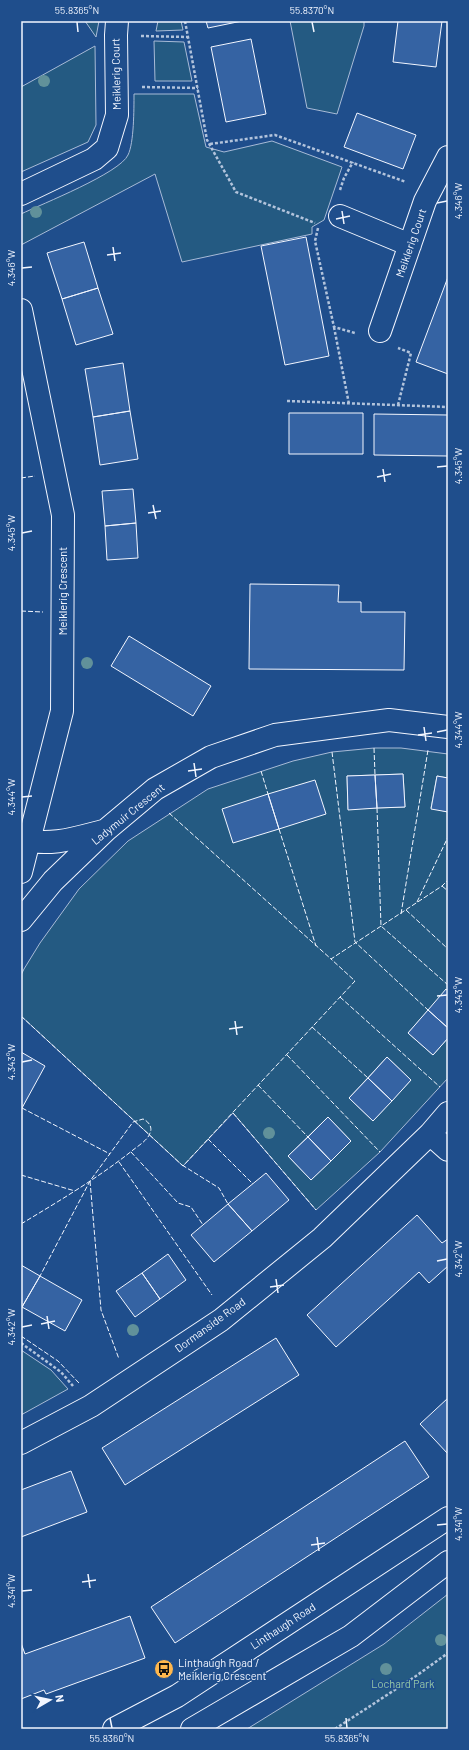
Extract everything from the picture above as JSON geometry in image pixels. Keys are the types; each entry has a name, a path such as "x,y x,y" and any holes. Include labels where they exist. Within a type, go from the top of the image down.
{"street":[{"name":"Meiklerig Court","path":"21,194 94,159 107,148 117,115 117,21"},
{"name":"Meiklerig Court","path":"380,332 431,190 448,157"},
{"path":"340,216 410,245"},
{"name":"Meiklerig Crescent","path":"21,310 63,515 62,711 25,840 21,872"},
{"name":"Ladymuir Crescent","path":"21,920 53,881 106,830 155,789 211,757 275,735 389,720 448,727"},
{"path":"25,840 66,841 106,830"},
{"name":"Dormanside Road","path":"21,1443 91,1406 222,1320 322,1238 430,1134 448,1113"},
{"path":"430,1134 448,1150"},
{"name":"Linthaugh Road","path":"114,1729 177,1696 448,1518"},
{"path":"192,1729 351,1636 448,1562"}],"path":[{"path":"186,21 207,140 236,192 324,226 340,216"},
{"path":"153,37 188,37"},
{"path":"151,88 198,88"},
{"path":"210,144 275,135 431,190"},
{"path":"344,178 353,162"},
{"path":"334,327 349,404"},
{"path":"288,401 448,407"},
{"path":"21,1343 61,1372"},
{"path":"334,1729 416,1676 448,1653"}],"green space":[{"path":"85,21 99,21 96,37"},
{"path":"158,21 181,21 183,30 156,31"},
{"path":"290,21 364,21 364,26 337,114 307,108"},
{"path":"154,41 184,42 192,81 155,81"},
{"path":"95,46 96,125 88,142 21,172 21,87"},
{"path":"134,94 194,94 206,147 224,152 272,141 342,167 324,220 312,227 312,234 182,262 155,174 21,245 21,214 96,179 122,162 128,155 133,134"},
{"path":"374,748 401,748 448,754 448,778 437,776 431,808 448,812 448,988 408,1033 433,1055 448,1038 448,1078 380,1152 316,1210 233,1113 183,1166 21,1016 21,975 40,943 79,889 128,841 208,789 293,761 332,752","holes":["403,774 405,807 348,809 347,776","387,1057 411,1080 373,1121 349,1098","328,1117 351,1141 311,1180 288,1156"]},
{"path":"21,1350 51,1370 68,1389 21,1415"},
{"name":"Lochard Park","path":"448,1594 448,1729 247,1729 384,1644"}],"building":[{"path":"206,21 242,21 208,28"},
{"path":"398,21 442,21 436,67 393,62"},
{"path":"251,39 266,114 226,122 211,47"},
{"path":"357,113 416,135 403,169 344,147"},
{"path":"306,237 329,356 285,365 261,246"},
{"path":"84,242 98,288 62,299 47,253"},
{"path":"448,277 448,374 416,362"},
{"path":"98,288 113,334 76,345 62,299"},
{"path":"123,363 130,411 93,417 85,369"},
{"path":"130,411 138,459 100,465 93,417"},
{"path":"289,413 363,413 363,454 289,454"},
{"path":"374,414 448,415 448,456 374,455"},
{"path":"133,489 136,523 105,526 102,491"},
{"path":"136,523 138,558 107,560 105,526"},
{"path":"250,584 339,585 338,602 361,602 361,612 405,612 404,670 249,669"},
{"path":"129,636 211,686 193,716 111,666"},
{"path":"403,774 405,807 377,808 375,775"},
{"path":"375,775 377,808 348,810 347,776"},
{"path":"437,776 448,778 448,812 431,809"},
{"path":"315,780 326,814 279,829 268,794"},
{"path":"268,794 279,829 233,843 222,809"},
{"path":"446,989 448,991 448,1028 428,1010"},
{"path":"428,1010 448,1028 448,1038 433,1055 408,1033"},
{"path":"21,1052 45,1066 22,1108 21,1107"},
{"path":"387,1057 411,1080 392,1101 368,1078"},
{"path":"368,1078 392,1101 373,1121 349,1098"},
{"path":"328,1117 351,1141 331,1161 308,1137"},
{"path":"308,1137 331,1161 311,1180 288,1156"},
{"path":"266,1173 289,1200 252,1231 228,1204"},
{"path":"228,1204 252,1231 214,1262 191,1235"},
{"path":"417,1215 442,1243 448,1239 448,1266 429,1283 419,1272 336,1347 307,1315"},
{"path":"168,1254 186,1280 160,1299 142,1273"},
{"path":"21,1265 40,1276 22,1307 21,1306"},
{"path":"142,1273 160,1299 135,1317 116,1291"},
{"path":"40,1276 82,1300 65,1331 22,1307"},
{"path":"276,1338 299,1375 125,1485 102,1448"},
{"path":"448,1398 448,1454 420,1424"},
{"path":"405,1441 429,1477 175,1643 151,1607"},
{"path":"71,1471 87,1512 21,1537 21,1490"},
{"path":"130,1616 145,1658 46,1694 44,1690 21,1699 21,1643 25,1654"}],"fence":[{"path":"21,478 35,476"},
{"path":"21,611 43,612"},
{"path":"374,748 375,775"},
{"path":"401,914 428,750"},
{"path":"332,752 355,942 428,1010"},
{"path":"261,771 268,794"},
{"path":"377,808 381,926 448,985"},
{"path":"169,813 331,959 442,886 448,880"},
{"path":"279,829 316,946"},
{"path":"417,902 448,837"},
{"path":"442,886 448,891"},
{"path":"406,910 448,949"},
{"path":"21,1016 183,1166 355,981 331,959"},
{"path":"340,997 440,1087"},
{"path":"312,1027 368,1078"},
{"path":"287,1055 380,1152"},
{"path":"258,1085 308,1137"},
{"path":"22,1108 110,1154"},
{"path":"233,1113 316,1210"},
{"path":"21,1224 64,1198 78,1189 92,1180 140,1145 151,1131 147,1121 143,1119 133,1122 90,1181 40,1276"},
{"path":"208,1139 253,1184"},
{"path":"131,1152 178,1203 191,1207 203,1225"},
{"path":"119,1162 212,1295"},
{"path":"182,1165 219,1188 228,1204"},
{"path":"21,1175 75,1191"},
{"path":"90,1181 101,1310 119,1359"},
{"path":"21,1336 58,1361 79,1383"}],"place":[{"name":"Linthaugh Road / Meiklerig Crescent","path":"164,1669"}]}
